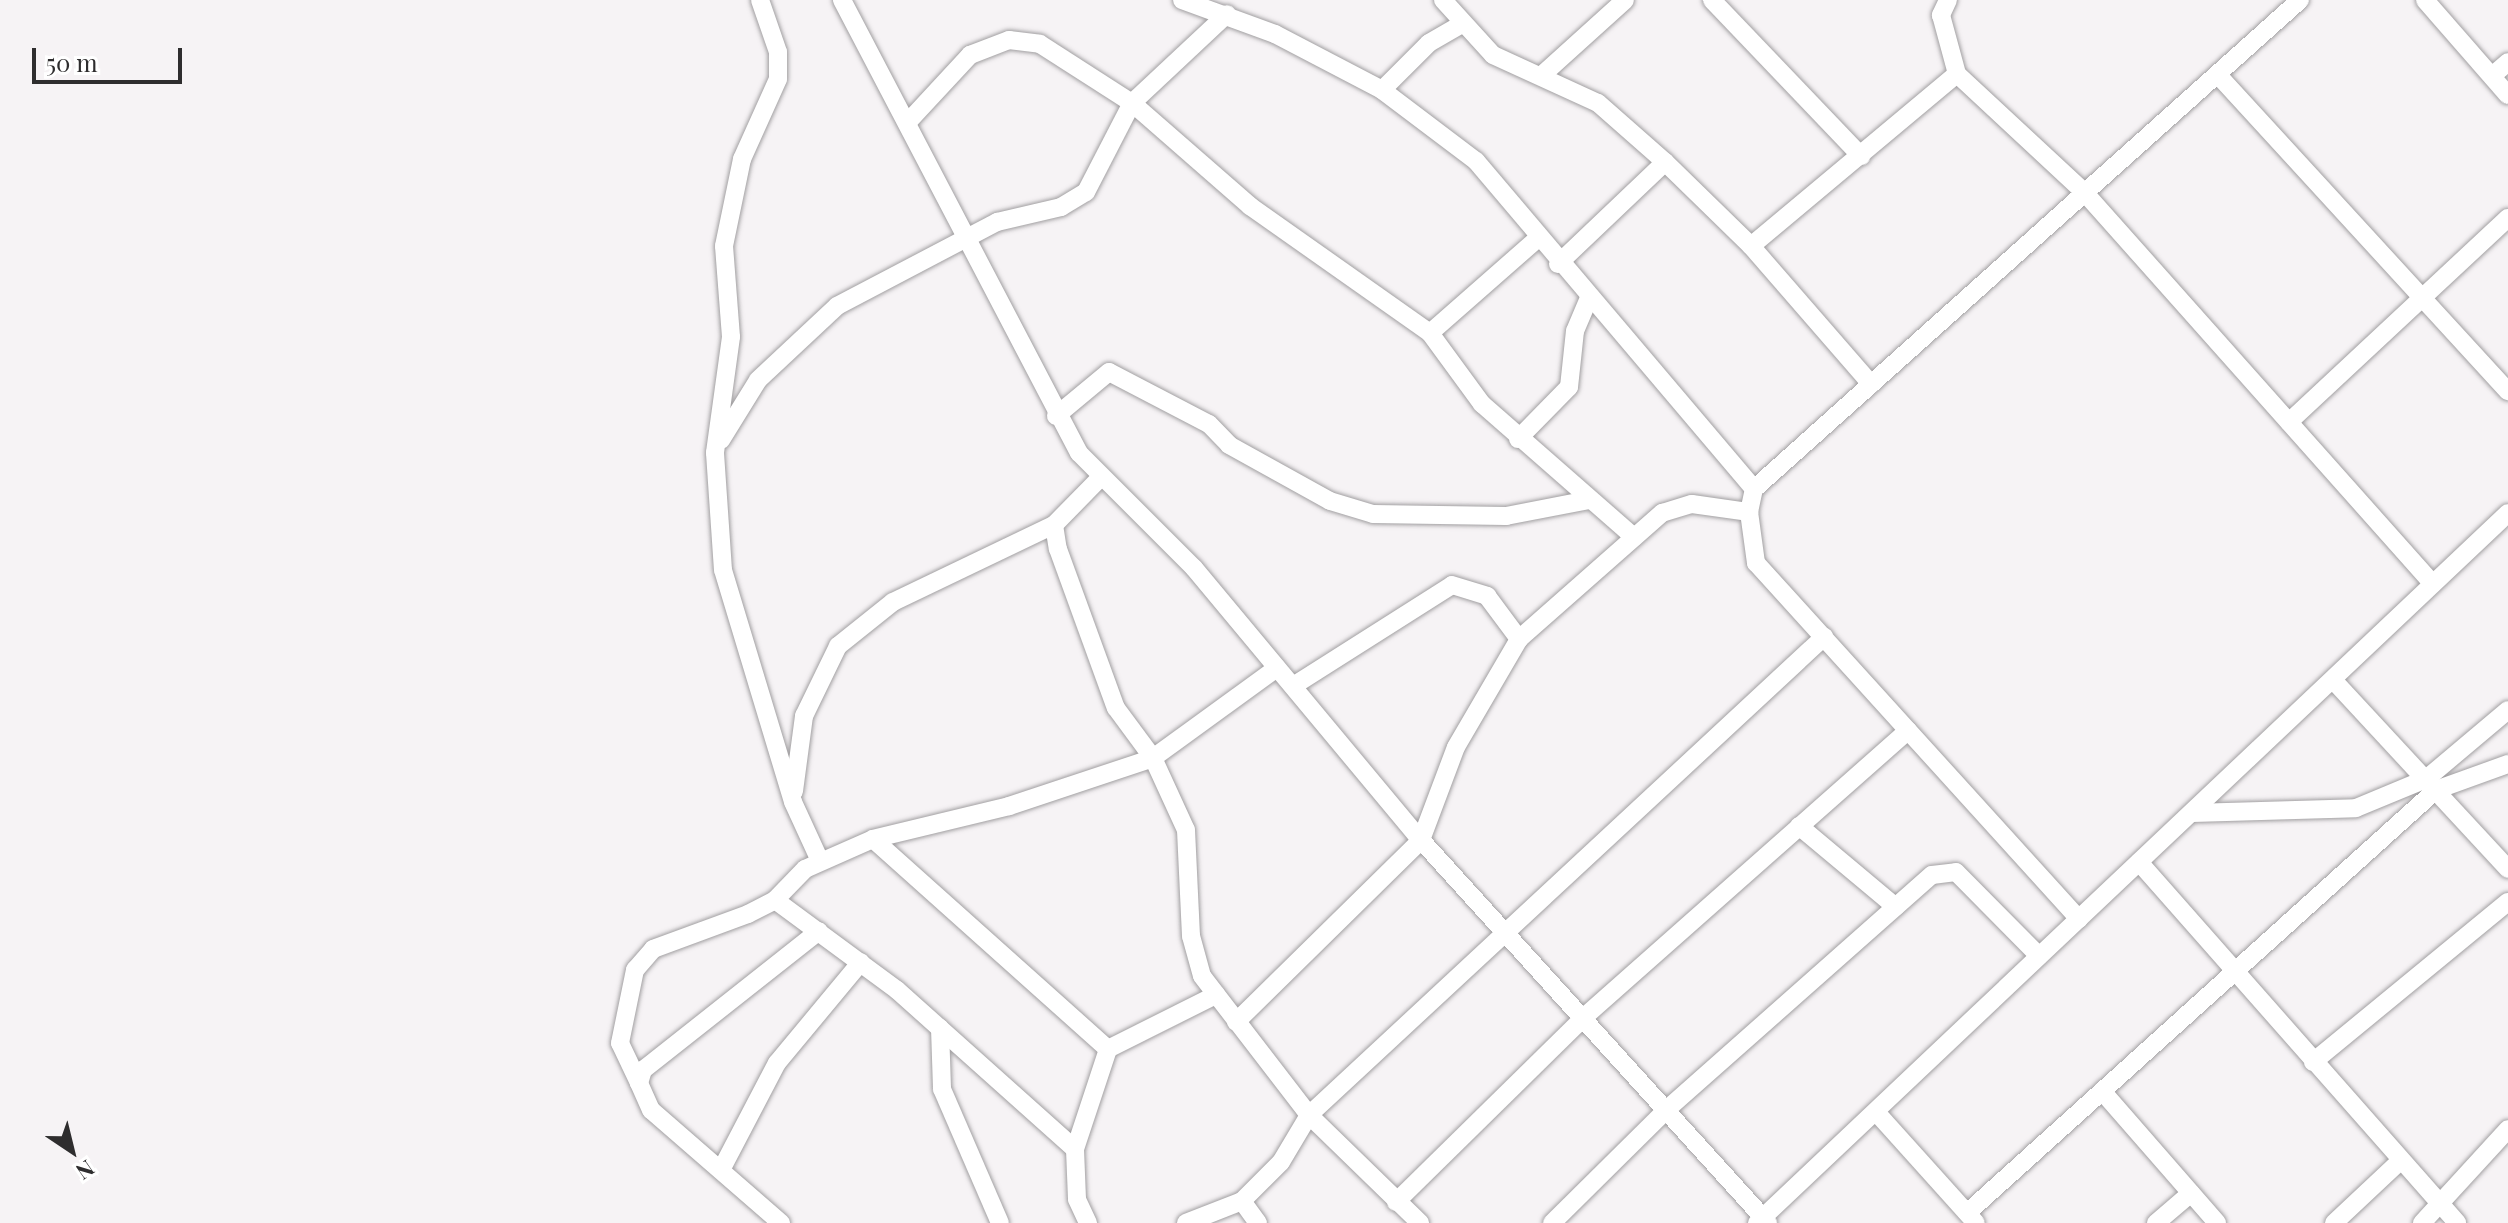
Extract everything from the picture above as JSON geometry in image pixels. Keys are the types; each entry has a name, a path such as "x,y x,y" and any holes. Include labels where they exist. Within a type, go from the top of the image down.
{"street":[{"path":"760,0 778,52 778,79 742,159 724,246 731,337 715,453 729,605 793,802 820,861"},
{"path":"842,0 969,240 1056,416 1100,478 1194,568 1421,840 1763,1221 2508,513"},
{"path":"1182,0 1227,14 1382,90 1476,161 1558,264 1754,489"},
{"path":"1443,0 1493,55 1598,103 1665,162 1751,246 1871,384"},
{"path":"1541,76 1625,0"},
{"path":"1712,0 1861,156"},
{"path":"1948,0 1941,15 1957,74 2085,193 2433,584"},
{"path":"2079,919 1756,563 1749,512 1754,489 2300,0"},
{"path":"2425,0 2508,95"},
{"path":"715,453 758,380 802,333 874,285 969,240 1086,192 1132,103 1227,14"},
{"path":"1382,90 1429,43 1463,23"},
{"path":"907,123 970,55 1025,38 1132,103 1250,206 1430,333 1452,368 1518,439 1634,537"},
{"path":"2492,76 2508,62"},
{"path":"1751,246 1957,74"},
{"path":"2218,75 2508,391"},
{"path":"1558,264 1665,162"},
{"path":"2289,422 2508,218"},
{"path":"1430,333 1538,238"},
{"path":"1518,439 1569,387 1575,331 1589,298"},
{"path":"1056,416 1109,372 1330,501 1373,514 1506,516 1589,500"},
{"path":"793,802 804,716 838,646 893,602 1054,525 1100,478"},
{"path":"1236,1022 1421,840 1456,747 1519,639 1662,513 1692,504 1749,512"},
{"path":"1054,525 1112,697 1153,758 1189,842 1191,936 1216,995 1309,1115 1420,1223"},
{"path":"1293,686 1452,585 1487,596 1519,639"},
{"path":"1186,1223 1242,1201 1281,1162 1309,1115 1508,934 1824,637"},
{"path":"781,1223 651,1110 620,1043 635,970 653,949 775,900 820,861 873,839 1009,806 1153,758 1277,668"},
{"path":"2334,681 2508,869"},
{"path":"1876,1112 1972,1218 2102,1091 2234,971 2508,710"},
{"path":"1396,1202 1583,1018 1908,730"},
{"path":"2192,813 2322,813 2508,764"},
{"path":"1799,826 1896,907"},
{"path":"873,839 1108,1049"},
{"path":"2139,862 2457,1223"},
{"path":"1552,1223 1665,1111 1932,875 1956,872 2039,956"},
{"path":"775,900 861,962 1075,1149"},
{"path":"2313,1062 2508,902"},
{"path":"639,1083 643,1070 819,931"},
{"path":"721,1170 777,1063 861,962"},
{"path":"1088,1223 1077,1199 1075,1149 1108,1049 1216,995"},
{"path":"940,1028 942,1089 1000,1223"},
{"path":"2102,1091 2217,1223"},
{"path":"2422,1223 2508,1129"},
{"path":"2334,1223 2400,1161"},
{"path":"2156,1223 2191,1193"},
{"path":"1242,1201 1258,1223"}]}
